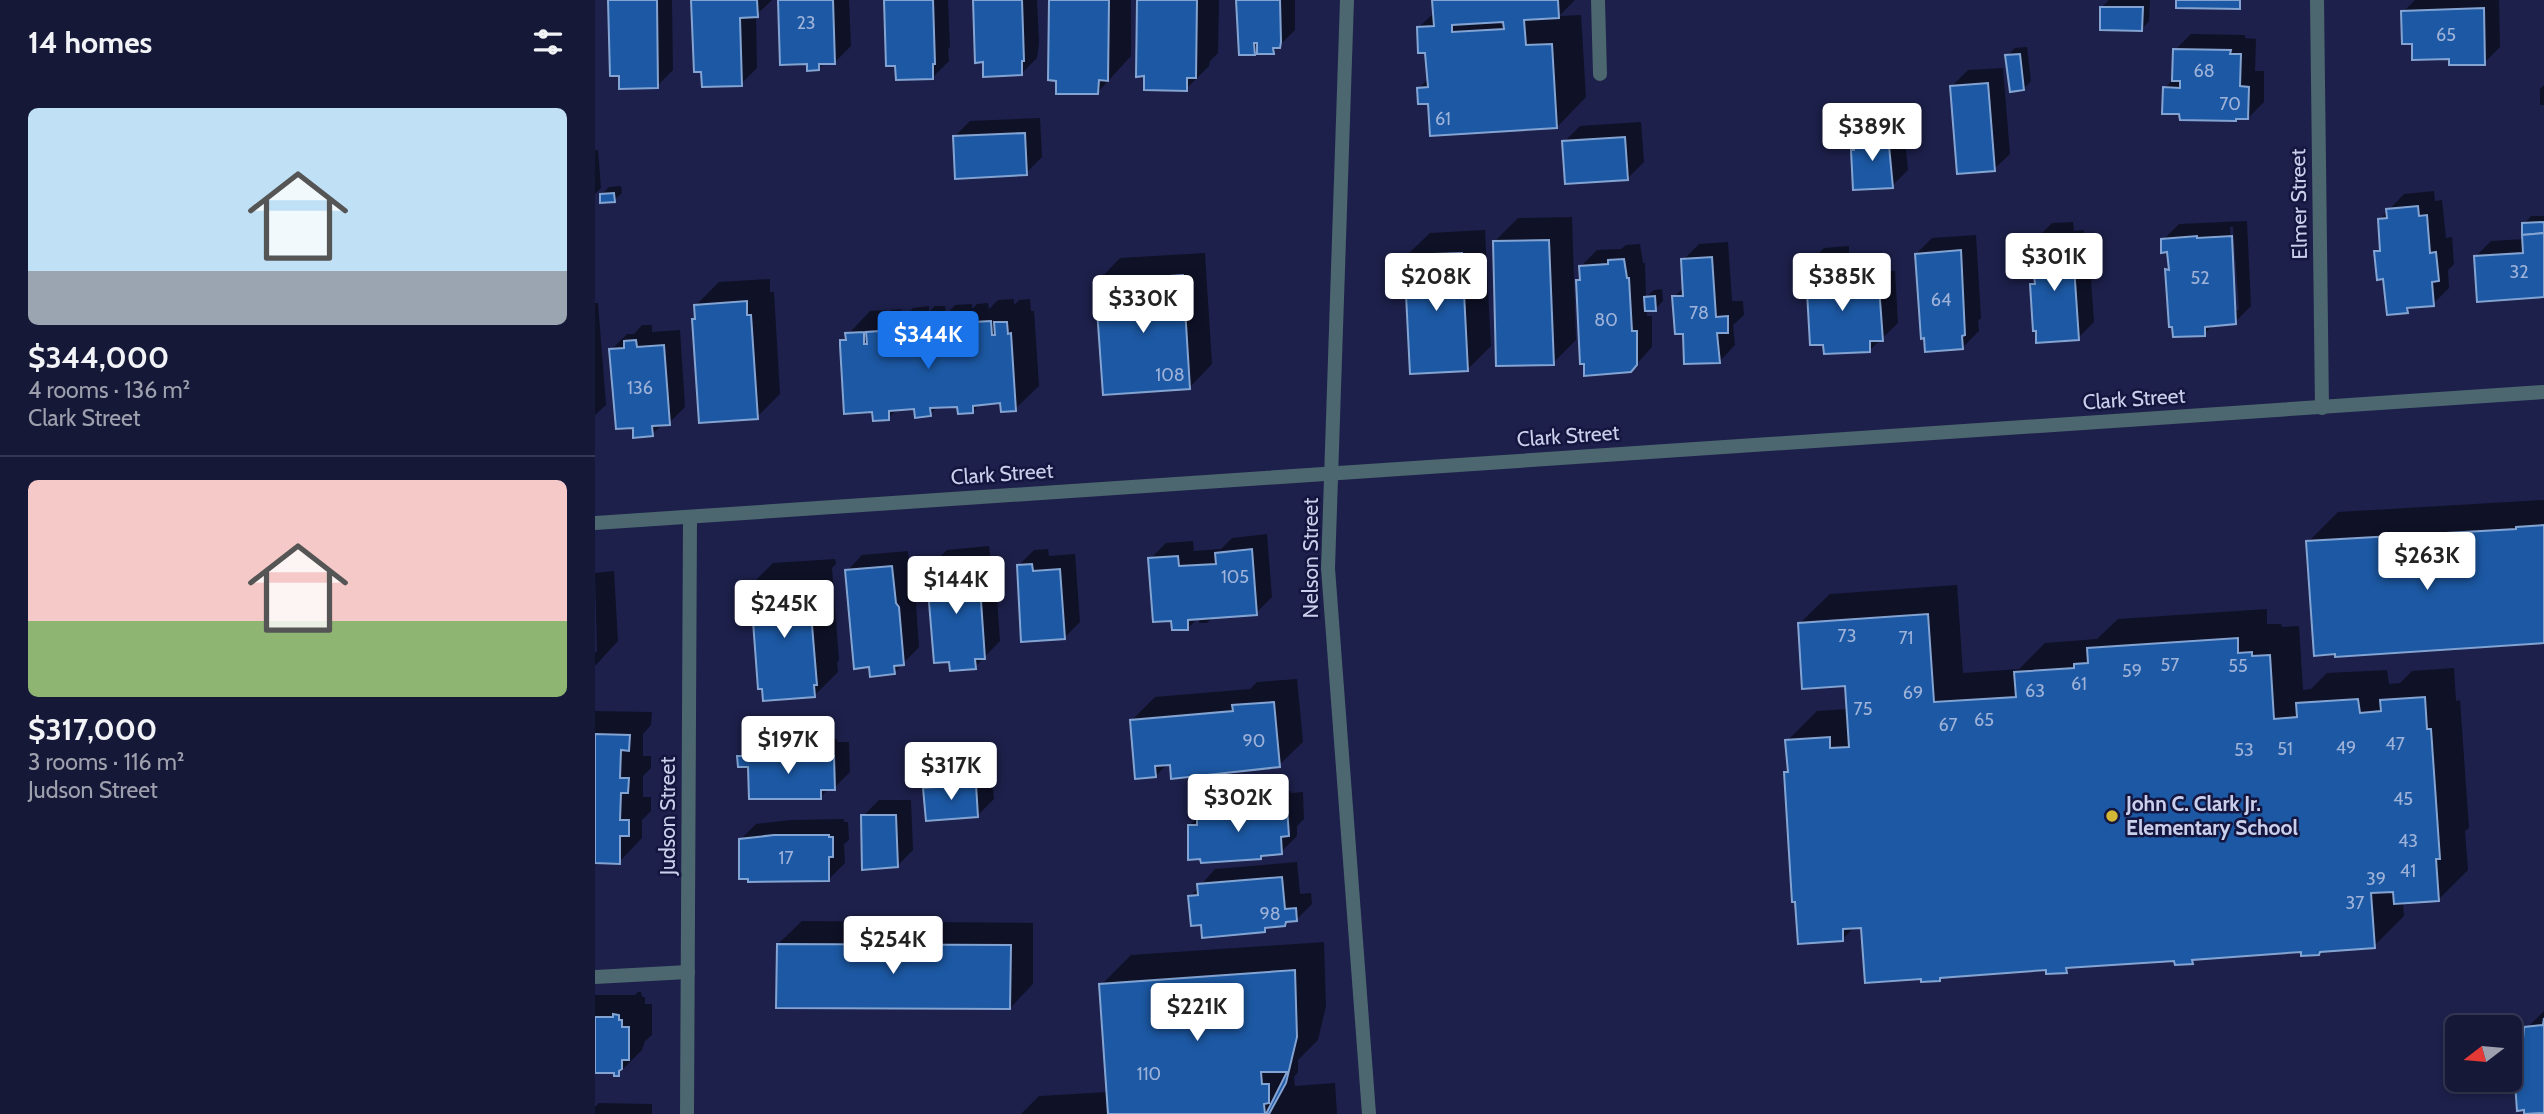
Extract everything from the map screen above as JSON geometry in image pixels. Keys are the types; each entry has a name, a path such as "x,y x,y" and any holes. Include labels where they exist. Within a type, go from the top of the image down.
{"street":[{"name":"Nelson Street","path":"1347,0 1328,568 1369,1114"},
{"path":"1598,0 1600,74"},
{"name":"Elmer Street","path":"2317,0 2322,408"},
{"name":"Clark Street","path":"595,523 2544,392"},
{"name":"Judson Street","path":"687,1114 691,518"},
{"path":"595,977 688,972"}],"building":[{"path":"608,0 657,0 658,88 619,89 619,76 610,76"},
{"path":"691,0 757,0 758,17 740,18 742,86 702,87 701,72 694,72"},
{"path":"778,0 833,0 835,64 819,64 819,70 807,71 807,64 780,65"},
{"path":"884,0 933,0 933,79 896,80 895,66 886,66"},
{"path":"973,0 1022,0 1022,75 983,77 983,62 975,63"},
{"path":"1049,0 1109,0 1108,81 1099,80 1098,94 1056,94 1056,81 1048,80"},
{"path":"1137,0 1197,0 1196,78 1187,78 1187,91 1144,90 1144,76 1136,77"},
{"path":"1236,0 1280,0 1281,42 1280,48 1273,48 1274,54 1257,54 1257,43 1254,43 1255,55 1239,55"},
{"path":"1432,0 1558,0 1559,18 1524,20 1526,45 1552,44 1557,128 1430,136 1428,104 1418,104 1417,88 1428,87 1425,53 1418,53 1417,27 1434,26","holes":["1503,22 1504,29 1452,32 1452,25"]},
{"path":"2176,0 2240,0 2240,9 2176,8"},
{"path":"2100,7 2143,7 2142,31 2100,30"},
{"path":"2484,8 2485,65 2449,65 2449,59 2412,60 2412,44 2402,44 2401,11"},
{"path":"2173,49 2231,50 2230,54 2241,54 2240,86 2249,87 2248,119 2180,120 2179,114 2162,114 2163,87 2180,88 2180,81 2172,81"},
{"path":"2020,54 2024,90 2010,92 2005,55"},
{"path":"1988,83 1995,171 1957,174 1950,86"},
{"path":"1025,133 1027,175 955,179 953,136"},
{"path":"1888,135 1893,188 1853,190 1851,150 1854,150 1854,137"},
{"path":"1625,137 1628,180 1565,184 1562,141"},
{"path":"614,193 615,202 600,203 600,194"},
{"path":"2418,206 2419,216 2427,215 2430,253 2436,252 2439,281 2432,282 2434,306 2407,308 2408,313 2387,315 2383,279 2377,280 2374,251 2380,251 2378,219 2387,218 2386,209"},
{"path":"2544,222 2544,233 2522,235 2522,223"},
{"path":"2544,233 2544,297 2477,302 2474,256 2523,253 2522,235"},
{"path":"2232,236 2236,324 2205,327 2205,336 2173,337 2172,327 2169,327 2165,269 2169,270 2167,252 2161,253 2161,239"},
{"path":"2058,237 2058,246 2069,246 2069,251 2073,251 2079,340 2036,343 2030,284 2035,284 2032,254 2035,253 2034,239"},
{"path":"1549,240 1554,365 1496,366 1493,241"},
{"path":"1961,250 1965,335 1962,336 1963,349 1925,352 1924,338 1921,339 1915,254"},
{"path":"1462,253 1468,371 1410,374 1404,255"},
{"path":"1712,257 1716,317 1728,316 1728,333 1717,333 1720,363 1684,364 1683,334 1675,334 1672,296 1683,296 1681,259"},
{"path":"1624,259 1629,278 1632,331 1637,331 1637,365 1631,372 1584,376 1584,364 1580,364 1576,280 1580,280 1579,266 1608,264 1608,260"},
{"path":"1833,262 1834,276 1817,277 1817,283 1851,281 1851,288 1879,286 1883,341 1870,341 1870,352 1824,354 1823,345 1810,345 1807,292 1811,292 1806,263"},
{"path":"1183,275 1190,389 1103,395 1095,281"},
{"path":"1655,296 1656,311 1645,311 1644,297"},
{"path":"747,301 747,315 751,315 758,419 699,423 692,319 695,319 694,305"},
{"path":"991,321 992,335 995,335 994,322 1007,322 1008,334 1011,333 1016,411 1001,412 1000,403 973,406 973,413 958,414 957,407 930,408 931,416 915,418 914,409 889,411 889,420 873,421 872,412 844,414 840,340 846,340 845,333 864,332 864,344 867,344 866,332 879,331 879,343 883,343 883,338 888,337 888,330 906,329 907,341 910,340 909,329 923,328 923,340 926,339 925,335 931,334 930,328 949,327 949,338 953,338 952,326 965,326 967,337 967,331 974,331 973,322"},
{"path":"636,340 637,347 664,345 670,425 652,426 653,436 633,438 633,428 616,429 609,349 624,348 624,341"},
{"path":"2544,525 2544,643 2335,657 2335,654 2314,656 2306,541 2516,529"},
{"path":"1252,549 1257,615 1188,620 1188,630 1172,630 1171,621 1153,622 1148,558 1178,556 1179,566 1216,564 1215,553"},
{"path":"973,561 981,601 985,659 975,659 976,669 950,671 949,662 934,663 927,578 930,578 929,565"},
{"path":"1032,564 1033,571 1060,569 1065,639 1021,642 1017,565"},
{"path":"892,566 904,665 894,666 895,674 870,677 869,667 854,669 845,570"},
{"path":"813,582 813,589 809,589 817,685 814,685 815,697 763,701 762,689 758,689 751,594 748,594 748,586"},
{"name":"John C. Clark Jr. Elementary School","path":"1928,614 1934,702 2016,697 2014,672 2074,668 2074,664 2088,663 2087,648 2238,638 2238,653 2252,652 2252,656 2270,655 2274,719 2297,717 2296,703 2358,699 2360,713 2381,711 2380,700 2425,697 2427,729 2431,729 2440,859 2436,859 2439,901 2394,904 2393,892 2371,893 2375,948 2320,952 2319,955 2301,956 2301,952 2192,960 2193,964 2175,965 2174,961 2066,968 2067,973 2046,974 2046,970 1940,978 1940,981 1921,982 1921,979 1865,983 1861,928 1843,929 1843,941 1798,944 1795,902 1792,902 1784,772 1788,772 1785,740 1830,737 1830,748 1849,747 1845,686 1802,689 1798,623"},
{"path":"1274,702 1280,767 1171,779 1170,765 1155,766 1156,777 1135,779 1130,720 1233,711 1232,705"},
{"path":"595,734 630,735 629,751 621,750 620,778 629,778 628,793 621,793 620,820 629,820 629,836 620,836 620,864 595,863"},
{"path":"737,756 834,756 835,790 821,790 821,799 749,799 748,767 738,767"},
{"path":"976,784 978,817 926,821 923,788"},
{"path":"1287,807 1289,836 1281,837 1282,854 1261,856 1261,859 1201,863 1200,859 1188,860 1188,825 1197,825 1197,812"},
{"path":"861,815 896,815 898,867 862,870"},
{"path":"774,835 833,837 833,857 829,857 829,881 748,882 748,879 739,879 739,839"},
{"path":"1282,877 1285,909 1296,908 1297,921 1286,922 1285,926 1265,928 1265,932 1202,938 1201,925 1191,926 1188,896 1198,895 1197,884"},
{"path":"777,944 1011,945 1010,1009 776,1008"},
{"path":"1295,970 1297,1037 1286,1083 1269,1114 1266,1114 1287,1072 1261,1072 1262,1084 1269,1084 1269,1103 1264,1104 1265,1114 1108,1114 1099,984"},
{"path":"613,1014 619,1015 622,1027 629,1027 629,1060 622,1060 619,1076 614,1076 614,1073 595,1073 595,1017 613,1017"},
{"path":"2544,1018 2544,1113 2524,1114 2524,1110 2517,1111 2516,1092 2522,1092 2524,1027 2543,1025"}],"place":[{"name":"John C. Clark Jr. Elementary School","path":"2112,816"}]}
